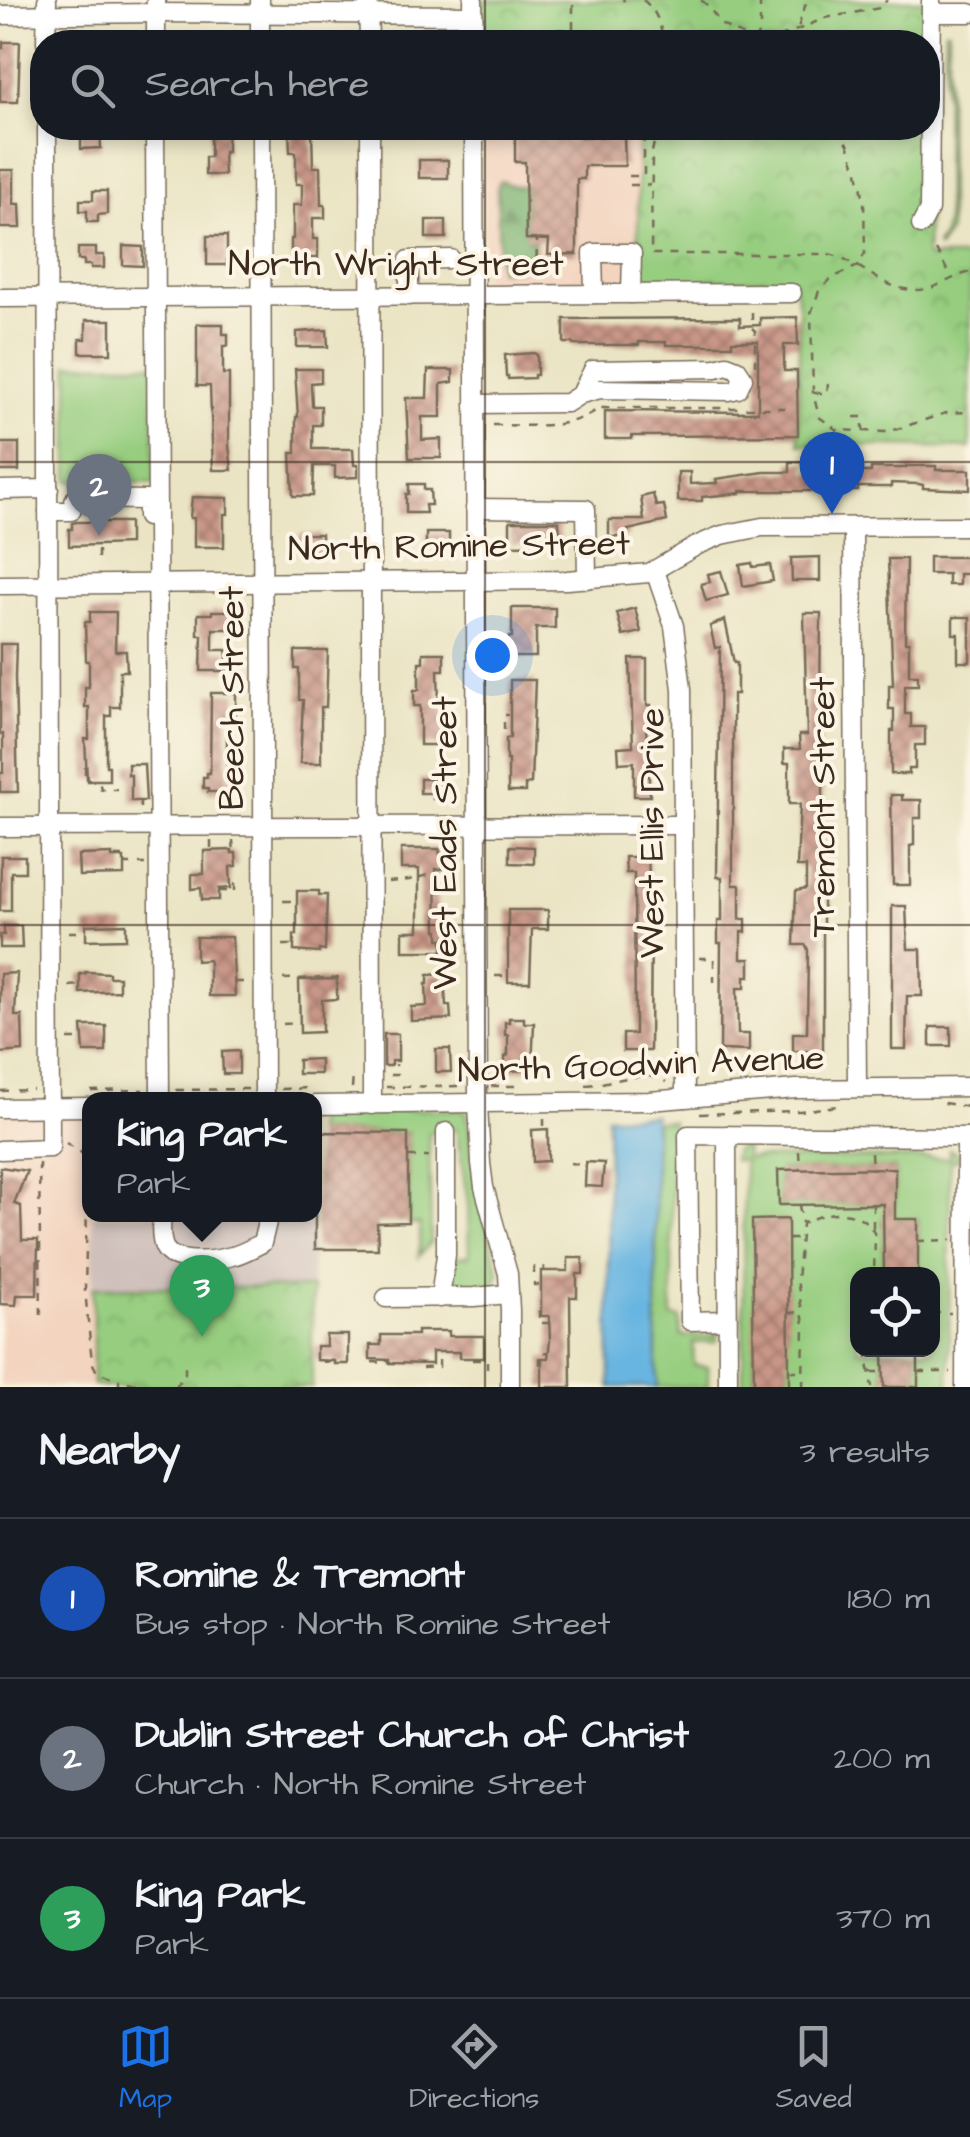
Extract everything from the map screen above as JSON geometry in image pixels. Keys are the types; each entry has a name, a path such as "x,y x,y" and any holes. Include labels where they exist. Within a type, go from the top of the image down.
{"street":[{"path":"931,6 970,13"},
{"path":"0,15 47,7 473,8"},
{"path":"0,1150 50,1148 47,140"},
{"path":"156,140 160,1092"},
{"name":"Beech Street","path":"260,140 264,1092"},
{"path":"370,140 376,1096"},
{"name":"West Eads Street","path":"474,140 478,1104 484,1187 502,1248 509,1294 510,1387"},
{"path":"921,224 929,210 930,140"},
{"path":"594,294 593,253 632,253 631,294"},
{"path":"409,296 409,260 451,259"},
{"name":"North Wright Street","path":"0,298 792,293"},
{"path":"475,404 567,403 600,389 729,392 738,389 743,378 738,368 727,365 593,370 581,394"},
{"path":"0,490 48,489"},
{"path":"48,511 70,511 74,499 146,500 147,548 157,548"},
{"path":"475,508 586,509 587,579"},
{"name":"North Romine Street","path":"0,585 587,579 654,571 698,545 738,530 970,526"},
{"name":"Tremont Street","path":"853,527 857,1086"},
{"name":"West Ellis Drive","path":"654,571 674,626 680,658 684,958 691,1106"},
{"path":"0,828 682,825"},
{"name":"North Goodwin Avenue","path":"322,1104 376,1096 478,1104 691,1106 796,1088 970,1087"},
{"path":"0,1108 47,1099 82,1106"},
{"path":"440,1298 446,1255 446,1132"},
{"path":"728,1320 690,1321 688,1135 968,1137 965,1379"},
{"path":"727,1135 728,1387"},
{"path":"161,1222 164,1248 174,1258 192,1260 232,1256 262,1243 266,1222"},
{"path":"386,1298 509,1294"}],"path":[{"path":"534,30 574,29 574,0"},
{"path":"643,0 651,6 660,30"},
{"path":"760,0 760,30"},
{"path":"797,30 807,0"},
{"path":"797,30 825,18 880,8 887,0"},
{"path":"703,1 722,25 731,30"},
{"path":"630,176 644,176 644,140"},
{"path":"655,140 651,254 828,254 844,258 900,289 935,287 970,272"},
{"path":"846,140 864,200 864,253 858,266 832,278 819,291 811,313 812,393 819,417 837,430 888,432 946,413 970,412"},
{"path":"630,185 652,185"},
{"path":"536,275 537,240"},
{"path":"936,250 952,278"},
{"path":"752,312 755,370"},
{"path":"812,393 827,393 828,384"},
{"path":"494,425 561,424 587,417 599,408 792,408"},
{"path":"854,418 863,418 862,432"},
{"path":"98,550 98,564"},
{"path":"504,730 504,715 508,715"},
{"path":"85,766 85,782 99,781 101,789 117,789"},
{"path":"233,838 234,853"},
{"path":"211,839 211,852"},
{"path":"115,856 125,856 125,864 146,864"},
{"path":"372,883 432,874"},
{"path":"219,891 234,891 234,884"},
{"path":"282,901 297,900"},
{"path":"69,932 86,932"},
{"path":"283,945 294,945"},
{"path":"684,958 714,958 714,982"},
{"path":"283,979 340,978"},
{"path":"446,982 462,982"},
{"path":"69,986 79,986"},
{"path":"283,1024 300,1023"},
{"path":"388,1075 397,1075 396,1064"},
{"path":"352,1088 353,1076"},
{"path":"438,1076 438,1086"},
{"path":"578,1086 643,1076 656,1076 667,1084"},
{"path":"376,1096 438,1086 469,1086"},
{"path":"489,1086 527,1086"},
{"path":"0,1091 47,1099"},
{"path":"930,1101 970,1107"},
{"path":"691,1106 800,1111 844,1104"},
{"path":"544,1116 544,1130"},
{"path":"63,1138 68,1146 82,1152"},
{"path":"408,1157 446,1158"},
{"path":"39,1159 41,1321"},
{"path":"570,1163 586,1165"},
{"path":"872,1204 874,1267"},
{"path":"799,1205 802,1224 797,1280 803,1312 803,1387"},
{"path":"802,1224 820,1215 841,1213 858,1217 873,1230"},
{"path":"87,1222 85,1290 92,1362 97,1372 152,1387"},
{"path":"788,1239 799,1239"},
{"path":"918,1241 966,1240"},
{"path":"875,1241 883,1241"},
{"path":"534,1266 534,1285 541,1285"},
{"path":"539,1310 539,1320 549,1323"},
{"path":"789,1312 803,1312"},
{"path":"422,1368 439,1367 439,1352"},
{"path":"540,1365 540,1353 548,1352"},
{"path":"867,1357 872,1387"},
{"path":"372,1362 387,1360"},
{"path":"472,1360 487,1360 487,1375"},
{"path":"322,1362 332,1361"},
{"path":"175,1387 185,1373 185,1366"},
{"path":"789,1371 804,1371"},
{"path":"870,1372 884,1372"},
{"path":"918,1372 965,1379"},
{"path":"119,1387 120,1380"}],"shaded area":[{"path":"484,140 638,140 638,294 484,295"},
{"path":"82,1111 82,1222 93,1222 93,1385 0,1386 0,1113"},
{"path":"93,1222 312,1222 312,1288 93,1287"}],"green space":[{"path":"483,0 929,0 929,30 484,30"},
{"path":"945,30 949,232 938,248 946,223"},
{"path":"638,140 928,140 926,257 970,257 970,448 799,444 799,312 794,280 638,282"},
{"path":"500,181 526,186 526,239 535,240 534,254 527,255 521,269 499,270"},
{"path":"69,364 153,364 155,483 69,481"},
{"path":"322,1111 467,1112 475,1182 499,1272 496,1280 485,1290 459,1288 453,1277 456,1257 469,1256 468,1203 456,1129 440,1128 429,1133 431,1242 419,1256 420,1225 408,1224 408,1133 322,1132"},
{"path":"655,1121 672,1121 672,1317 680,1318 681,1336 713,1336 715,1329 718,1333 716,1342 693,1343 694,1365 708,1367 708,1387 657,1387"},
{"path":"741,1147 745,1147 746,1158 949,1158 949,1149 958,1153 959,1160 950,1161 949,1387 918,1387 917,1357 940,1357 940,1267 918,1267 918,1219 883,1219 884,1267 850,1267 850,1357 883,1357 884,1387 789,1387 754,1352 754,1387 743,1387 744,1161 733,1160 735,1150","holes":["895,1168 895,1203 779,1205 779,1170"]},
{"path":"93,1287 312,1288 312,1387 93,1385"}],"water":[{"path":"654,1115 657,1387 610,1387 607,1116"}],"building":[{"path":"3,42 20,42 18,102 0,102"},
{"path":"81,140 101,140 101,148 81,149"},
{"path":"210,140 227,140 224,175 205,175 205,157 210,157"},
{"path":"290,140 312,140 313,167 320,167 321,205 325,205 325,218 313,218 318,258 291,258 293,205 302,205 302,184 296,184 296,152 290,152"},
{"path":"515,140 624,140 625,166 584,166 584,179 577,179 577,254 548,255 549,240 526,239 525,162 515,162"},
{"path":"419,160 448,160 448,178 419,178"},
{"path":"0,170 14,170 14,204 20,204 21,228 0,228"},
{"path":"93,191 107,191 107,214 98,215 98,222 87,222 87,211 80,211 80,200 93,200"},
{"path":"426,220 446,220 446,238 426,238"},
{"path":"207,236 227,236 227,265 207,265"},
{"path":"123,246 143,247 143,266 123,265"},
{"path":"78,248 96,248 96,255 104,255 104,268 84,265 84,260 78,260"},
{"path":"797,317 798,345 784,345 784,371 797,371 798,435 605,439 605,411 758,412 758,341 732,341 732,345 564,343 564,319 740,318 740,326 760,325 760,318"},
{"path":"86,320 111,320 111,353 80,353 80,339 86,339"},
{"path":"197,324 223,324 223,334 228,334 228,346 223,346 223,374 229,374 232,470 213,470 210,386 197,386"},
{"path":"327,330 328,347 297,347 297,332"},
{"path":"534,353 534,378 508,379 505,355"},
{"path":"295,369 321,369 321,382 311,383 312,406 321,406 321,425 313,425 313,449 353,449 354,465 358,465 358,477 335,478 335,466 314,466 313,496 293,496 291,453 296,453 298,417"},
{"path":"428,370 453,370 453,382 441,384 441,417 422,417 422,440 441,439 441,458 409,458 406,398 427,398"},
{"path":"0,443 19,443 19,471 0,471"},
{"path":"790,462 806,462 806,473 827,473 827,464 846,464 846,472 906,466 970,470 970,490 891,483 891,487 858,487 858,491 740,491 702,497 702,501 678,501 678,472 690,472 690,484 717,483 716,479 790,472"},
{"path":"409,484 424,484 424,490 430,490 431,505 425,505 426,513 406,513"},
{"path":"653,494 656,506 664,505 667,521 628,530 628,537 609,537 609,520 644,520 641,497"},
{"path":"192,497 228,498 224,547 194,547"},
{"path":"510,521 559,521 560,544 510,545"},
{"path":"77,522 129,522 129,544 69,546 69,529"},
{"path":"426,533 449,533 449,547 426,547"},
{"path":"300,534 321,534 322,556 300,553"},
{"path":"820,557 820,581 792,581 791,558"},
{"path":"929,557 970,557 970,574 959,574 959,585 948,585 948,574 929,574"},
{"path":"888,559 906,559 905,642 909,642 909,675 918,675 918,685 905,685 905,714 911,714 911,727 925,727 925,745 915,745 915,769 909,769 909,774 891,774 894,709 889,709 889,685 893,685"},
{"path":"752,563 753,567 770,565 773,581 743,586 740,565"},
{"path":"721,571 728,595 706,601 701,584 710,582 708,574"},
{"path":"512,608 555,608 555,628 536,628 536,657 504,657 504,645 509,645 512,637"},
{"path":"635,608 641,632 623,636 617,613"},
{"path":"232,611 232,629 213,629 213,650 227,650 227,671 201,671 198,614"},
{"path":"90,612 116,612 115,651 126,651 127,671 120,671 120,707 111,707 111,716 106,716 109,780 87,780 85,739 89,739 89,707 85,707 85,687 89,687 89,661 85,622 90,622"},
{"path":"804,613 821,613 823,730 820,747 816,747 816,773 823,773 818,847 823,847 823,1051 793,1051 793,1033 807,1033 808,950 806,945 794,945 796,891 806,889 806,867 797,867 800,804 789,804 789,763 784,763 784,749 800,749 799,735 807,735"},
{"path":"953,617 970,617 970,662 958,662 958,634 953,634"},
{"path":"725,620 737,663 737,694 733,694 733,885 740,885 740,919 746,919 746,932 741,932 741,959 750,959 745,988 737,988 738,1034 749,1034 749,1051 720,1050 720,647 715,648 710,626"},
{"path":"0,644 16,644 18,792 0,792"},
{"path":"295,651 328,651 326,707 321,707 321,763 300,763 303,700 299,700"},
{"path":"423,653 444,653 444,670 438,670 446,745 420,745 420,706 414,706 414,690 419,690 419,662 423,662"},
{"path":"630,659 647,659 650,796 634,796 634,762 619,763 618,747 633,746"},
{"path":"510,680 535,680 531,783 525,785 525,792 508,792"},
{"path":"211,693 236,693 236,716 227,716 227,777 234,777 234,792 208,792 208,788 203,788 203,777 210,773"},
{"path":"128,764 144,764 146,801 131,801"},
{"path":"420,779 434,779 434,785 446,785 446,799 420,793"},
{"path":"891,795 902,795 902,800 921,800 921,818 914,818 914,845 910,846 910,885 893,885"},
{"path":"510,846 534,847 534,864 510,863"},
{"path":"401,849 439,849 443,869 436,869 437,930 439,939 443,939 443,951 403,951 403,931 419,931 419,869 401,869"},
{"path":"232,850 237,866 230,867 231,888 219,889 219,900 202,900 201,888 192,889 192,874 204,874 204,851"},
{"path":"112,854 112,858 124,858 124,875 79,876 78,855"},
{"path":"1,856 25,856 25,872 11,872 11,911 0,911"},
{"path":"625,857 648,857 650,1051 623,1051 623,1034 635,1034 634,873 626,873"},
{"path":"297,891 327,895 325,951 294,951"},
{"path":"892,906 906,906 908,949 921,949 922,996 907,996 906,1049 892,1049"},
{"path":"508,910 548,910 548,929 532,929 530,982 508,982"},
{"path":"126,924 126,939 86,940 86,925"},
{"path":"4,926 21,926 22,948 0,948"},
{"path":"196,937 232,937 235,996 209,996 209,960 196,961"},
{"path":"17,973 15,1016 22,1016 23,1051 0,1053 0,974"},
{"path":"80,974 119,977 119,991 80,993"},
{"path":"444,974 451,1019 411,1021 411,1007 427,1006 428,975"},
{"path":"337,979 337,999 322,1000 322,1032 300,1033 299,980"},
{"path":"509,1018 534,1023 532,1068 505,1069 505,1022"},
{"path":"82,1026 106,1026 106,1052 84,1052"},
{"path":"930,1027 951,1027 951,1046 930,1046"},
{"path":"384,1034 398,1034 398,1061 391,1061 391,1066 384,1066"},
{"path":"436,1049 450,1049 451,1072 436,1072"},
{"path":"239,1051 239,1074 223,1074 222,1052"},
{"path":"320,1059 320,1074 298,1074 298,1060"},
{"path":"548,1129 548,1161 533,1162 532,1130"},
{"path":"322,1132 408,1133 408,1222 377,1223 378,1249 315,1249 315,1222 322,1222"},
{"path":"586,1162 604,1163 602,1187 585,1186"},
{"path":"0,1167 27,1171 14,1204 21,1206 22,1240 38,1240 37,1295 17,1295 16,1305 0,1304"},
{"path":"895,1168 895,1219 918,1219 918,1267 884,1267 883,1204 779,1205 778,1170"},
{"path":"788,1219 789,1387 754,1387 752,1220"},
{"path":"568,1258 583,1258 583,1274 577,1274 577,1297 570,1297 571,1387 542,1387 542,1358 548,1358 550,1340 549,1316 541,1316 541,1271 568,1271"},
{"path":"417,1331 484,1336 484,1358 460,1358 460,1352 432,1352 432,1364 370,1359 370,1345 381,1345 381,1335 417,1335"},
{"path":"326,1335 348,1335 348,1364 316,1360 316,1346 326,1346"},
{"path":"883,1357 918,1357 918,1387 884,1387"}],"place":[{"name":"Romine & Tremont","path":"832,514"},
{"name":"Dublin Street Church of Christ","path":"99,536"},
{"name":"King Park","path":"202,1337"}]}
